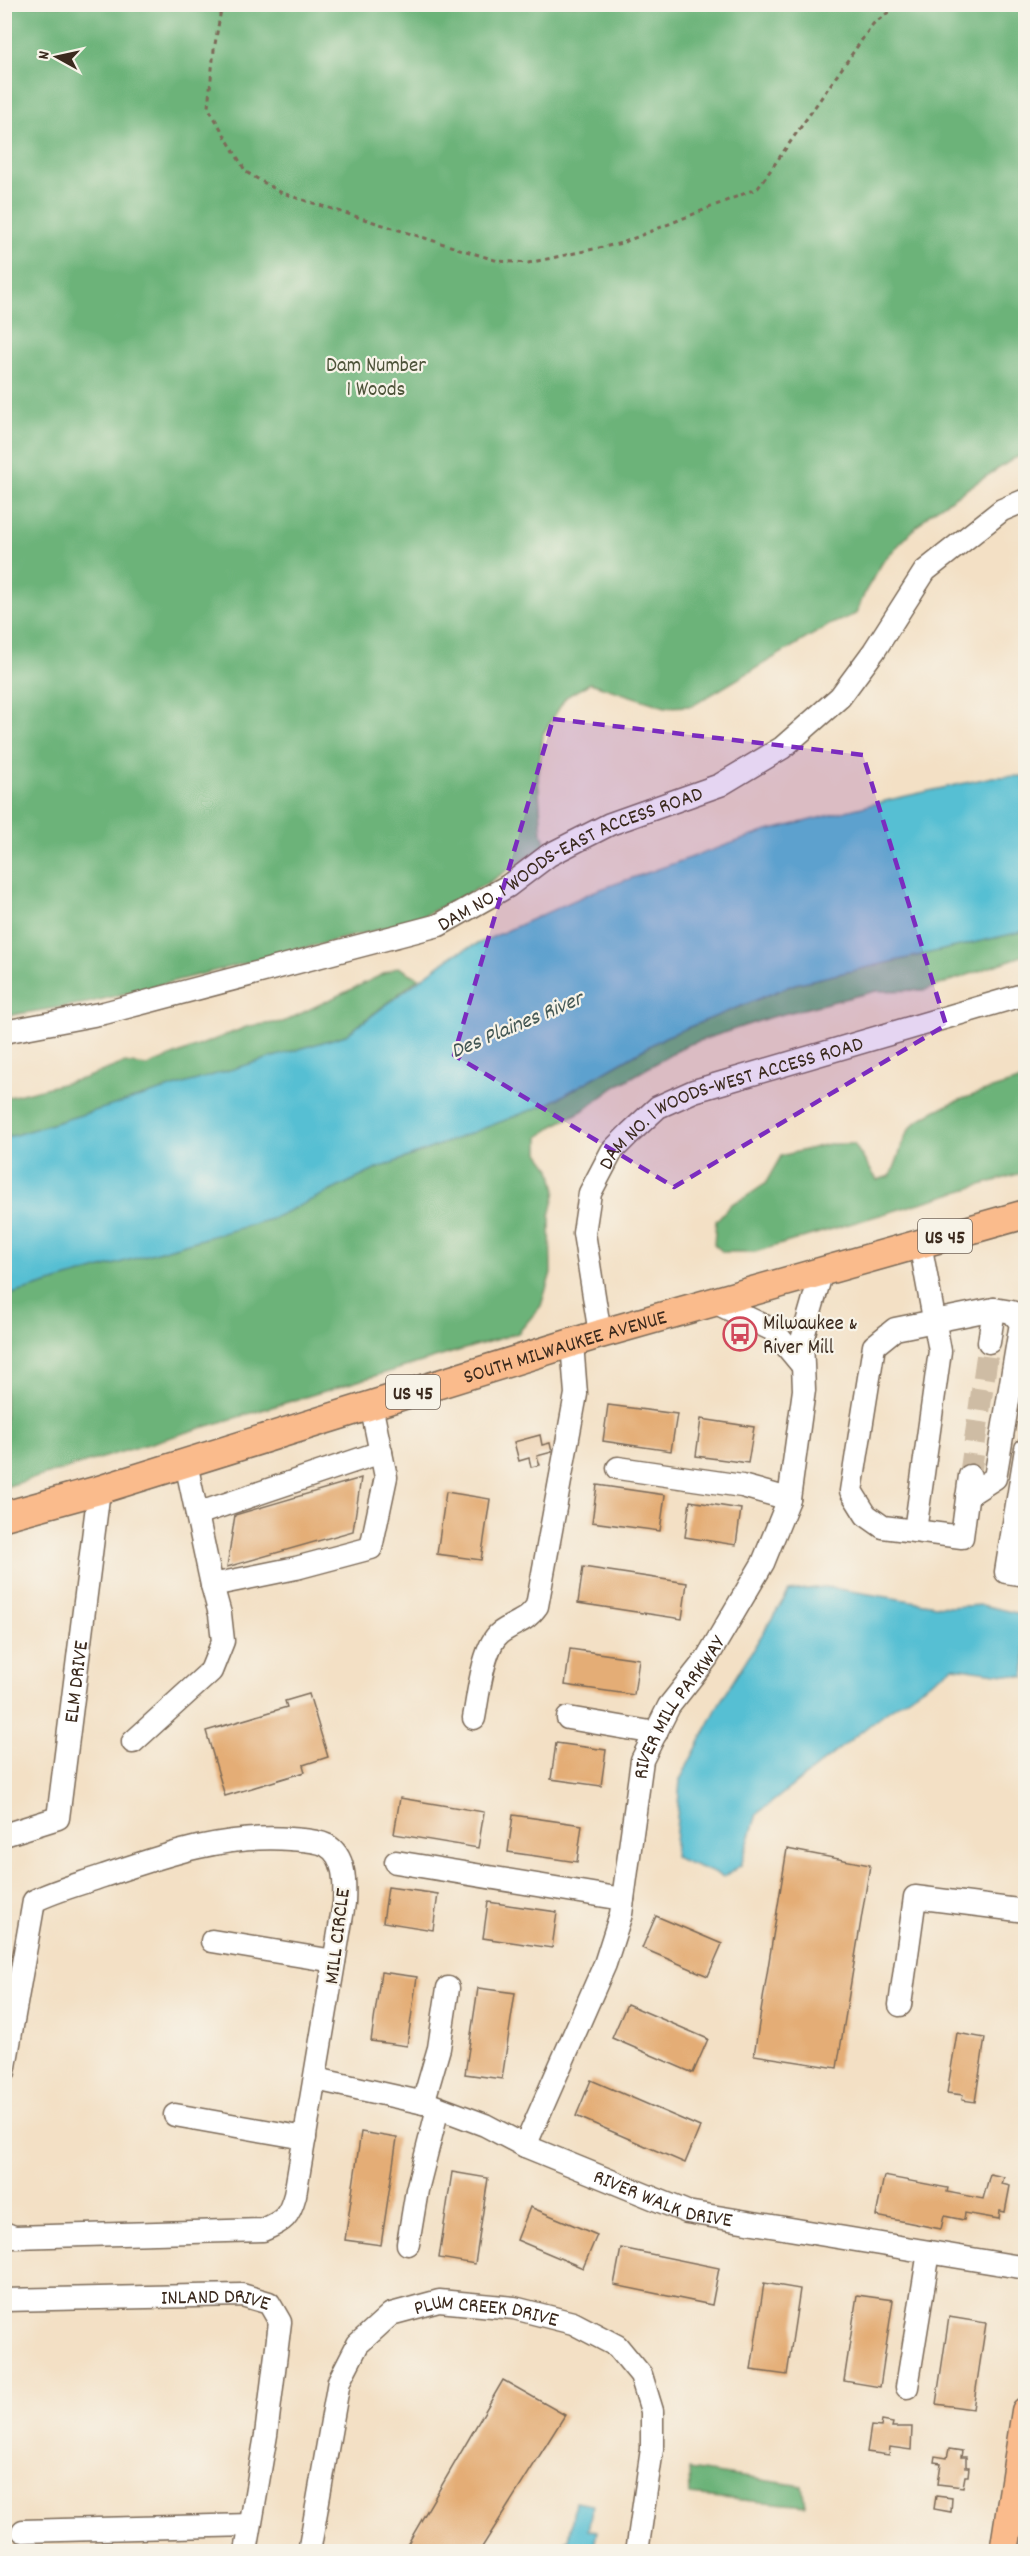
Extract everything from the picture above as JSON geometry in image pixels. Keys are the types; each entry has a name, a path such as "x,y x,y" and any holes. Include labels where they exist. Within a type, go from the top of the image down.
{"main road":[{"name":"SOUTH MILWAUKEE AVENUE","path":"4,1516 99,1490 600,1334 1026,1214"},
{"path":"1004,2552 1026,2411"}],"street":[{"name":"DAM NO. 1 WOODS-EAST ACCESS ROAD","path":"4,1032 147,1002 439,925 508,886 549,855 610,824 720,785 782,748 840,697 874,651 925,571 1002,510 1026,500"},
{"name":"DAM NO. 1 WOODS-WEST ACCESS ROAD","path":"600,1334 584,1233 590,1193 612,1151 658,1107 694,1091 1026,993"},
{"path":"915,1532 940,1351 920,1244"},
{"name":"RIVER MILL PARKWAY","path":"525,2146 604,1964 621,1914 642,1760 669,1706 707,1658 764,1563 789,1498 804,1390 802,1340 822,1271"},
{"path":"714,1302 773,1330 802,1365"},
{"path":"989,1342 994,1309"},
{"path":"994,1309 1012,1312 1021,1323 995,1478 968,1486 962,1537 883,1527 866,1515 852,1491 874,1346 895,1329 994,1309"},
{"path":"474,1718 489,1650 498,1635 528,1618 537,1606 576,1394 572,1343"},
{"path":"212,1585 296,1568 371,1548 386,1477 371,1405"},
{"path":"1026,1449 1006,1572 1026,1575"},
{"path":"197,1514 381,1452"},
{"path":"133,1742 211,1671 222,1641 220,1614 186,1463"},
{"path":"618,1468 742,1486 789,1498"},
{"name":"ELM DRIVE","path":"4,1835 58,1818 99,1490"},
{"path":"568,1718 656,1733"},
{"name":"MILL CIRCLE","path":"4,2072 34,1901 184,1849 238,1838 270,1837 307,1840 326,1845 338,1857 343,1868 344,1903 316,2079 292,2208 282,2222 263,2230 14,2237 4,2233"},
{"path":"396,1862 623,1899"},
{"path":"900,2005 915,1897 1026,1911"},
{"path":"212,1941 334,1960"},
{"path":"408,2244 448,1988"},
{"name":"RIVER WALK DRIVE","path":"316,2079 430,2105 485,2125 525,2146 687,2212 1026,2268"},
{"path":"175,2115 305,2138"},
{"path":"907,2387 929,2252"},
{"name":"INLAND DRIVE","path":"4,2300 242,2295 268,2303 280,2322 266,2435 246,2552"},
{"name":"PLUM CREEK DRIVE","path":"309,2552 339,2381 358,2344 391,2314 439,2301 514,2308 573,2323 616,2346 641,2375 652,2410 652,2449 637,2552"},
{"path":"23,2531 250,2525"}],"path":[{"path":"222,4 208,108 246,172 280,192 297,198 498,261 528,263 622,243 758,188 873,24 899,4"}],"highlighted area":[{"path":"553,719 863,755 946,1025 674,1187 454,1055"}],"green space":[{"name":"Dam Number 1 Woods","path":"5,5 1025,5 1025,454 1013,459 931,512 884,560 866,590 856,614 829,625 692,706 665,707 590,683 566,697 543,734 538,778 542,833 546,845 485,885 413,921 87,1003 5,1016"},
{"path":"1025,931 1025,955 925,990 876,991 771,1017 687,1045 615,1087 582,1111 553,1126 539,1137 539,1153 551,1169 556,1191 550,1216 551,1273 541,1306 518,1333 5,1487 5,1296 271,1219 379,1168 550,1103 665,1037 795,984"},
{"path":"398,967 419,978 346,1035 5,1138 5,1098 85,1078 124,1063 147,1066 249,1026 283,1022"},
{"path":"1025,1079 1025,1172 755,1252 723,1252 714,1244 716,1221 731,1204 765,1184 781,1156 828,1144 854,1144 877,1180 890,1176 907,1133 927,1115 979,1093"},
{"path":"689,2469 802,2486 805,2506 690,2495"}],"water":[{"name":"Des Plaines River","path":"1025,776 1025,931 795,984 665,1037 550,1103 379,1168 271,1219 5,1296 5,1138 346,1035 453,955 595,891 764,832 893,799 992,777"},
{"path":"826,1587 948,1607 982,1605 1025,1615 1025,1677 953,1667 886,1712 757,1814 741,1865 724,1877 674,1857 680,1780 720,1702 789,1591"},
{"path":"575,2502 593,2505 588,2530 597,2531 593,2551 564,2548 565,2540 569,2540"}],"building":[{"path":"608,1405 677,1414 671,1451 603,1441"},
{"path":"701,1419 754,1427 748,1463 696,1456"},
{"path":"540,1435 542,1445 550,1443 552,1452 537,1456 540,1465 531,1467 529,1458 519,1461 514,1442"},
{"path":"361,1478 353,1531 227,1567 235,1515"},
{"path":"597,1485 665,1495 660,1531 592,1522"},
{"path":"1026,1490 1026,1557 1014,1555"},
{"path":"446,1492 490,1499 481,1560 437,1554"},
{"path":"690,1501 741,1509 736,1545 685,1537"},
{"path":"583,1567 687,1583 682,1619 578,1603"},
{"path":"570,1649 639,1659 634,1695 565,1685"},
{"path":"309,1694 328,1757 303,1765 305,1772 225,1796 206,1731 287,1707 285,1701"},
{"path":"556,1743 606,1750 601,1786 551,1779"},
{"path":"400,1798 484,1812 478,1848 394,1834"},
{"path":"513,1815 582,1825 577,1862 508,1852"},
{"path":"787,1849 870,1865 837,2068 754,2055"},
{"path":"388,1887 438,1894 433,1930 383,1922"},
{"path":"488,1902 557,1912 552,1948 483,1938"},
{"path":"656,1916 722,1944 708,1976 642,1948"},
{"path":"381,1972 417,1977 407,2046 371,2041"},
{"path":"478,1988 515,1993 502,2079 465,2074"},
{"path":"627,2004 708,2039 693,2073 612,2038"},
{"path":"957,2033 985,2038 975,2102 962,2100 963,2095 947,2093"},
{"path":"591,2080 700,2127 685,2163 576,2116"},
{"path":"361,2132 397,2138 381,2245 345,2240"},
{"path":"452,2172 488,2178 475,2264 439,2258"},
{"path":"990,2174 1004,2177 1002,2184 1010,2186 1005,2212 1000,2211 999,2219 965,2213 964,2220 944,2216 941,2229 876,2216 884,2176 948,2188 947,2192 983,2199"},
{"path":"530,2207 597,2235 583,2268 517,2240"},
{"path":"621,2248 719,2268 712,2305 614,2285"},
{"path":"764,2283 800,2289 787,2375 751,2370"},
{"path":"857,2295 893,2300 880,2387 844,2381"},
{"path":"949,2317 986,2323 973,2409 936,2404"},
{"path":"503,2380 565,2415 479,2552 417,2552 407,2545"},
{"path":"882,2421 893,2423 892,2427 912,2427 911,2450 890,2447 889,2455 867,2452 871,2426 881,2427"},
{"path":"949,2449 962,2451 961,2457 966,2457 966,2467 969,2467 963,2487 938,2484 941,2463 934,2462 935,2456 947,2458"},
{"path":"936,2496 952,2498 951,2512 934,2509"}],"tunnel":[{"path":"970,1476 989,1342"}],"place":[{"name":"Milwaukee & River Mill","path":"740,1334"}]}
